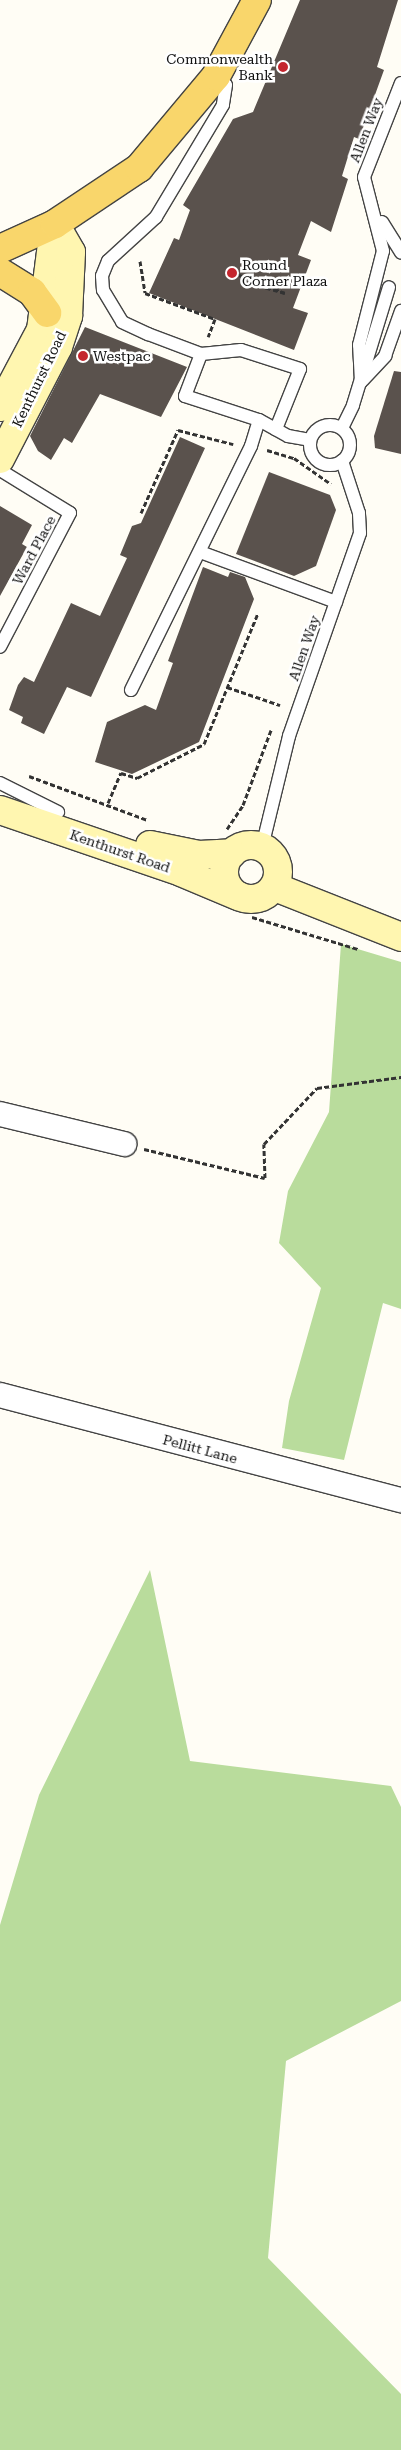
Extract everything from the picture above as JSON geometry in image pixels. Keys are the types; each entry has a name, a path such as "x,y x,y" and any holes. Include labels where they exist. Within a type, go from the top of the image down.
{"main road":[{"path":"0,249 55,224 139,168 216,76 257,0"},
{"name":"Kenthurst Road","path":"0,407 34,349 46,313 55,224"},
{"name":"Kenthurst Road","path":"0,459 58,347 68,316 71,252 55,224"},
{"path":"0,272 32,292 46,313"},
{"name":"Kenthurst Road","path":"0,792 168,850 226,844"},
{"name":"Kenthurst Road","path":"0,810 180,872 238,896"},
{"path":"226,844 262,847 277,863 274,887 258,899 238,896 225,880 226,844"},
{"path":"274,887 401,937"}],"street":[{"path":"0,1114 124,1144"},
{"name":"Pellitt Lane","path":"0,1396 401,1500"}],"lane":[{"path":"216,76 226,85 226,97 185,174 156,217 108,261 102,276 108,304 122,322 201,354 241,350 300,369 276,429"},
{"name":"Allen Way","path":"378,216 364,177 401,83"},
{"path":"378,216 401,253"},
{"path":"361,382 359,345 382,260 378,216"},
{"path":"310,440 316,460 329,465 342,461 350,444 342,428 361,382 389,287"},
{"path":"361,382 385,356 401,311"},
{"path":"201,354 185,396 259,420 276,429 310,440"},
{"path":"131,690 251,446 259,420"},
{"path":"310,440 323,425 342,428"},
{"name":"Allen Way","path":"262,847 289,736 355,551 360,522 342,461"},
{"name":"Ward Place","path":"0,470 70,513 0,647"},
{"path":"200,552 336,602"},
{"path":"0,783 58,812"}],"path":[{"path":"140,261 145,293 215,319 201,354"},
{"path":"239,275 285,293 253,284"},
{"path":"141,513 178,430 251,446 294,458 334,487"},
{"path":"108,803 121,773 137,778 198,750 258,614"},
{"path":"227,687 280,705"},
{"path":"277,714 283,696"},
{"path":"226,844 244,805 273,723"},
{"path":"18,772 108,803 150,821"},
{"path":"124,1144 265,1178 264,1144 317,1088 401,1077"}],"green space":[{"path":"341,944 401,962 401,1309 383,1303 344,1460 282,1448 289,1401 321,1288 279,1243 288,1191 329,1112"},
{"path":"150,1570 190,1761 391,1786 401,1807 401,2001 286,2061 268,2258 401,2394 401,2450 0,2450 0,1925 39,1795"}],"building":[{"path":"300,0 398,0 377,67 384,70 359,139 354,137 342,176 348,179 331,232 311,221 298,255 311,260 293,308 308,313 294,350 149,293 174,238 179,240 190,210 183,205 233,119 253,112"},
{"path":"85,327 187,367 161,417 100,394 72,443 64,438 51,460 38,451 30,436"},
{"path":"394,371 401,372 401,454 375,448 374,436"},
{"path":"180,437 205,448 91,697 67,687 44,734 21,723 23,717 9,710 18,685 24,677 34,682 71,603 100,616 127,558 120,555 132,526 141,523"},
{"path":"269,472 330,495 336,510 316,566 294,576 236,554"},
{"path":"0,506 32,525 22,544 27,547 0,596"},
{"path":"203,567 228,577 230,572 245,577 254,599 199,742 132,774 95,762 107,722 145,705 156,710 173,663 168,661"}],"place":[{"name":"Commonwealth Bank","path":"283,67"},
{"name":"Round Corner Plaza","path":"232,273"},
{"name":"Westpac","path":"83,356"}]}
